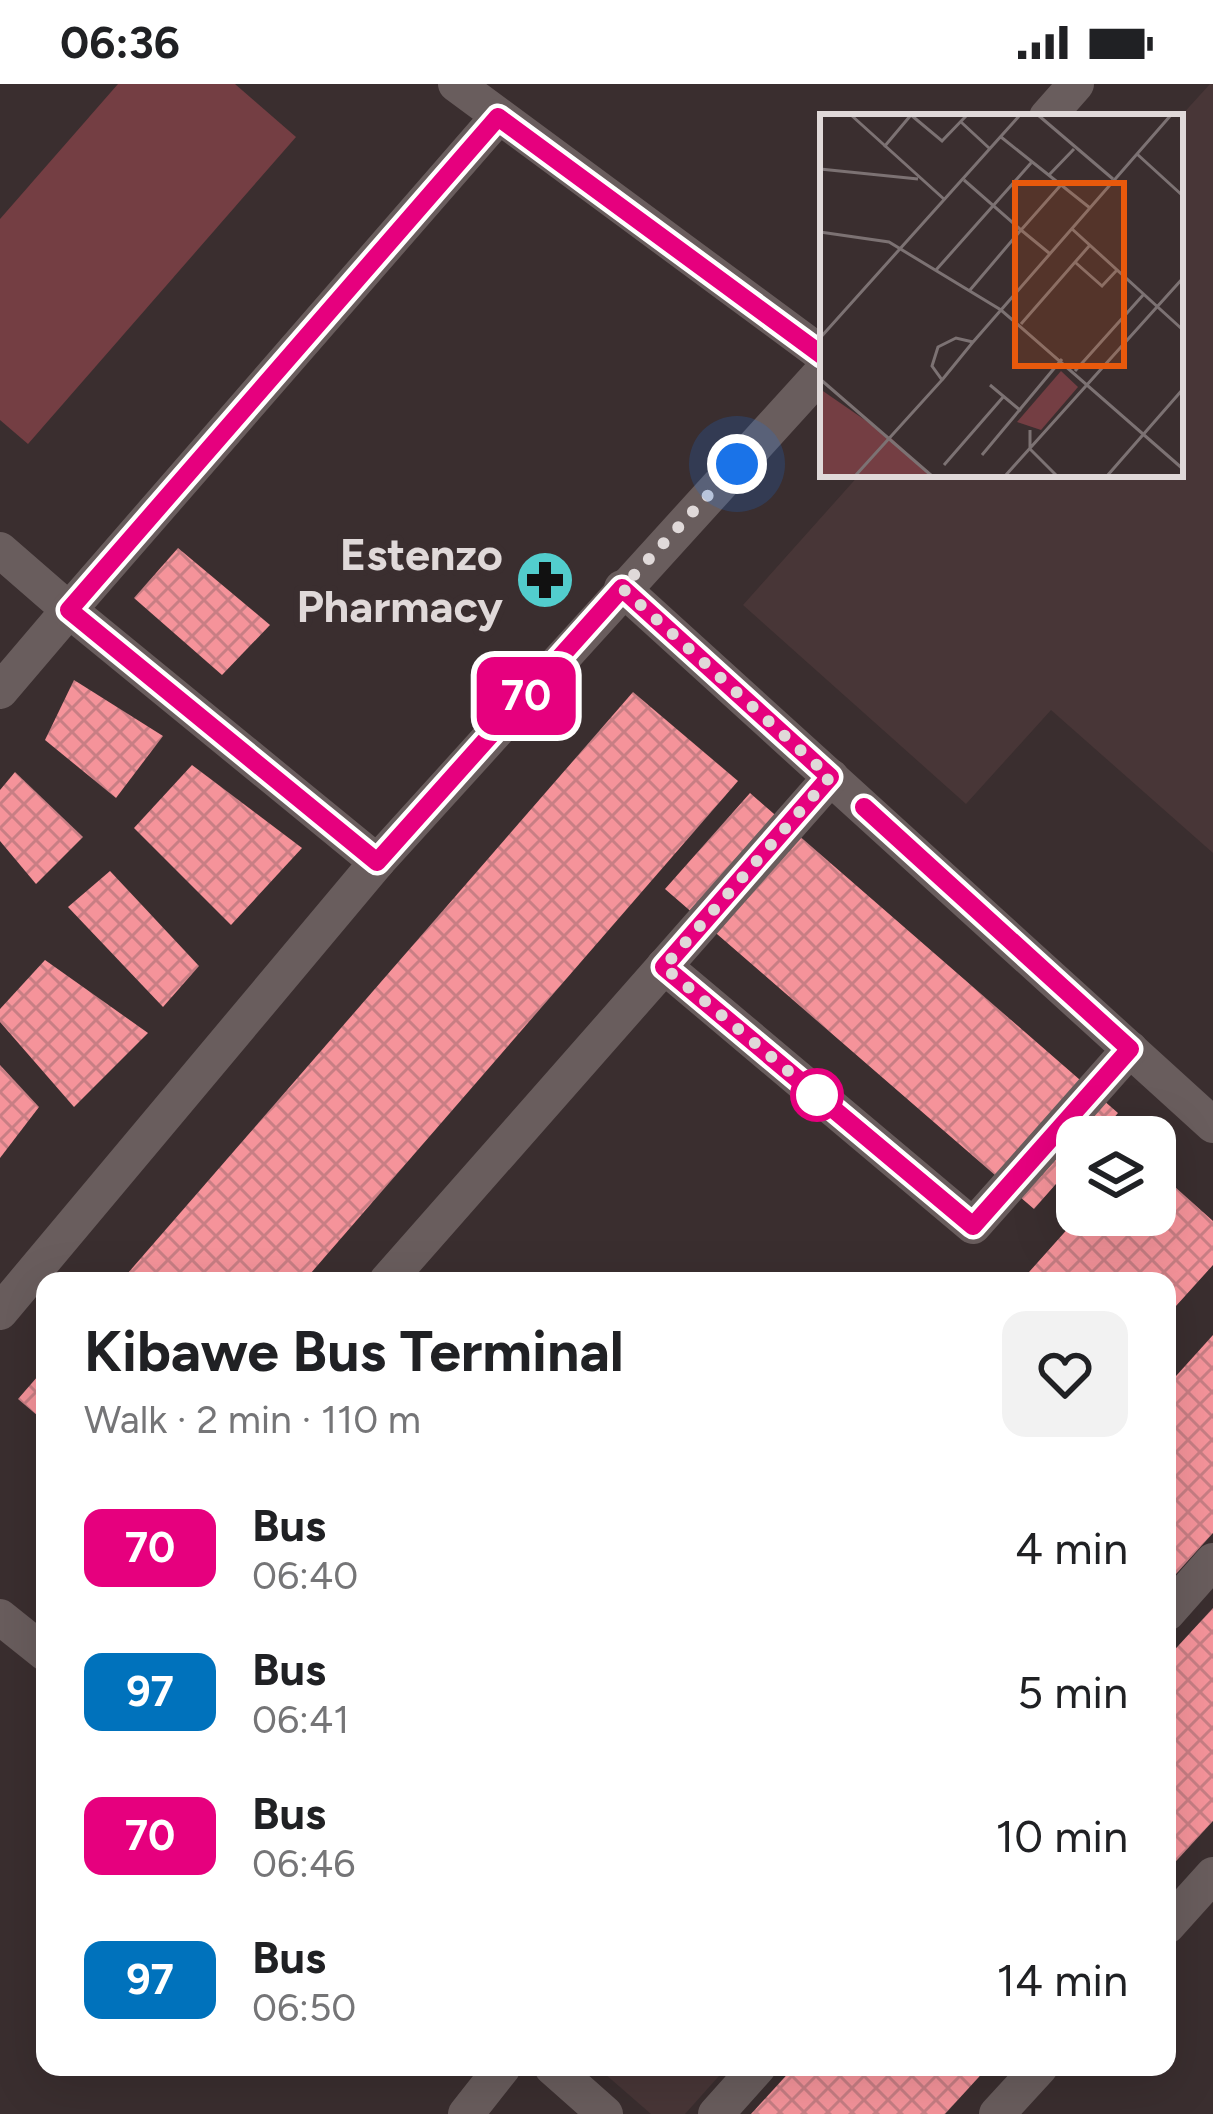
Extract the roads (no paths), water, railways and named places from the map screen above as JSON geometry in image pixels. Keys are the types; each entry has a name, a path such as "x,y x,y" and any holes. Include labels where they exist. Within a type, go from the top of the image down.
{"street":[{"path":"456,84 820,354"},
{"path":"1050,114 1076,84"},
{"path":"0,692 498,117"},
{"path":"0,1312 377,862 820,374"},
{"path":"0,550 377,862"},
{"path":"622,588 1213,1125"},
{"path":"395,1272 830,777"},
{"path":"664,967 973,1226 1130,1049"},
{"path":"1176,1602 1213,1562"},
{"path":"0,1617 36,1646"},
{"path":"1176,1916 1213,1875"},
{"path":"466,2114 496,2076"},
{"path":"562,2076 605,2114"},
{"path":"716,2114 750,2076"},
{"path":"998,2114 1032,2076"}],"place":[{"name":"Estenzo Pharmacy","path":"545,580"}]}
